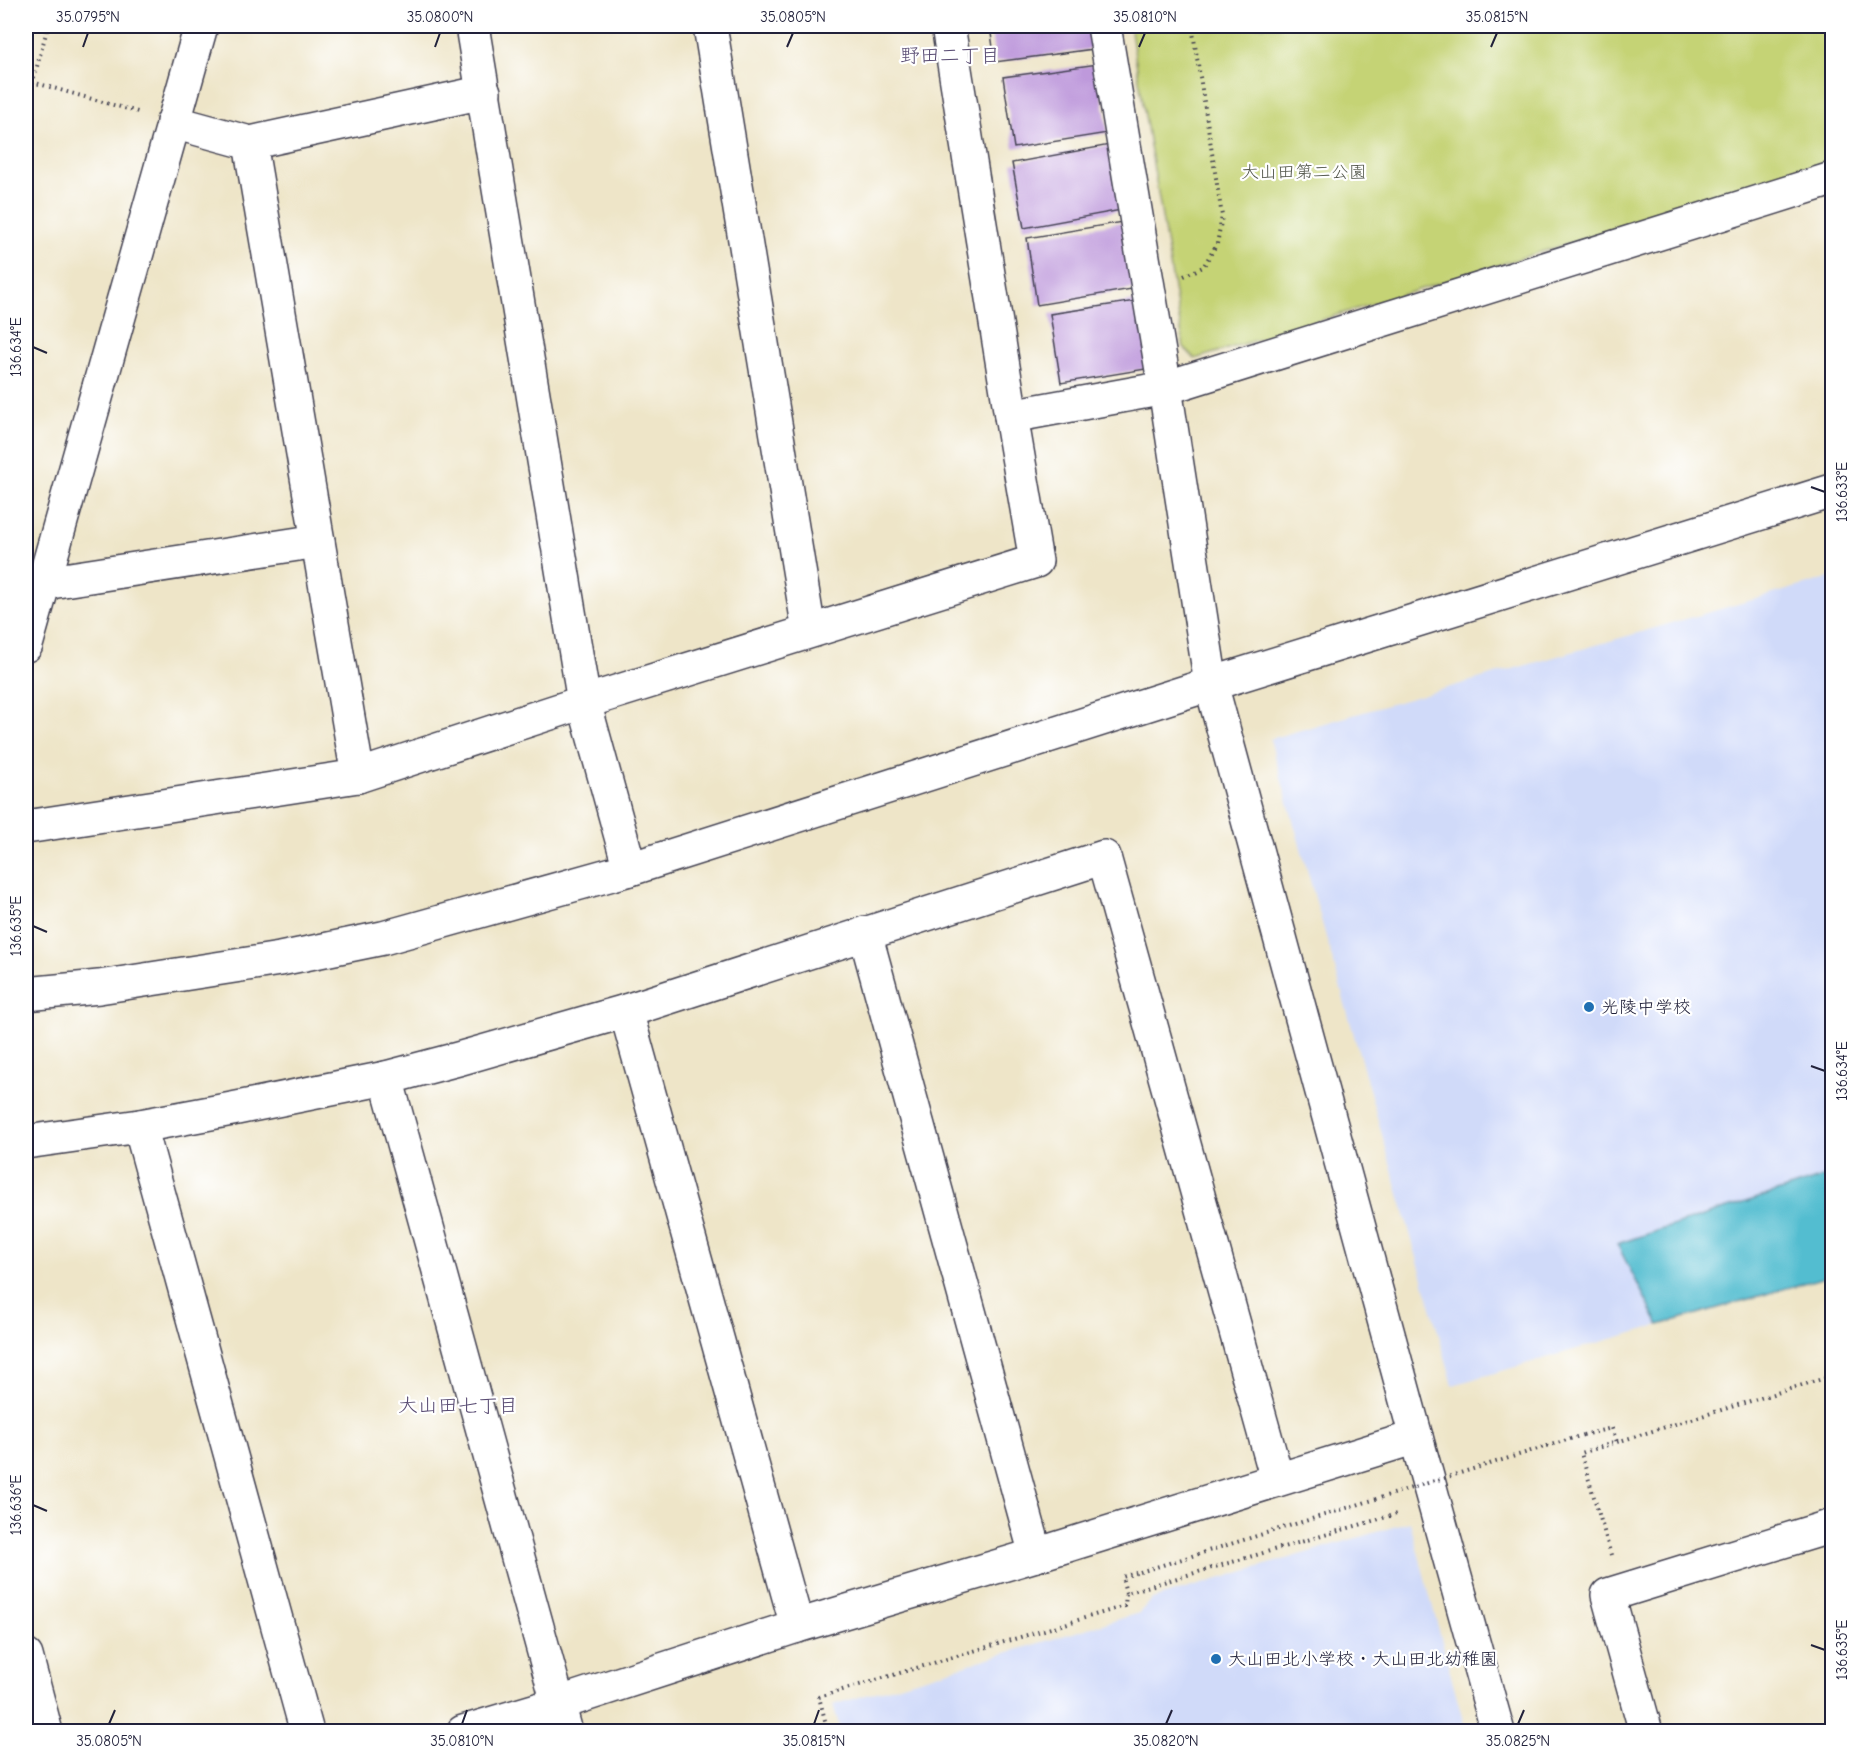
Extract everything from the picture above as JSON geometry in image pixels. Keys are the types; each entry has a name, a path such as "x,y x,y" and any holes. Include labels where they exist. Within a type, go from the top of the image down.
{"street":[{"path":"26,645 201,26"},
{"path":"472,26 584,702 630,869"},
{"path":"710,26 809,631"},
{"path":"26,827 358,776 584,702 1036,561 948,26"},
{"path":"1104,26 1165,388 1211,684 1498,1731"},
{"path":"173,122 250,143 484,92"},
{"path":"250,143 358,776"},
{"path":"1011,416 1165,388 1833,179"},
{"path":"26,994 99,987 268,961 383,938 630,869 1211,684 1833,491"},
{"path":"44,583 318,541"},
{"path":"26,1142 140,1126 386,1078 458,1059 626,1011 1104,857 1277,1479"},
{"path":"865,933 1036,1555"},
{"path":"626,1011 797,1626"},
{"path":"386,1078 562,1718"},
{"path":"140,1126 307,1731"},
{"path":"463,1731 562,1718 797,1626 1036,1555 1416,1437"},
{"path":"1646,1731 1608,1595 1833,1526"},
{"path":"26,1656 46,1731"}],"path":[{"path":"26,107 48,26"},
{"path":"1148,287 1181,278 1203,267 1217,244 1222,216 1192,26"},
{"path":"32,82 173,122"},
{"path":"1621,1590 1581,1453 1833,1376"},
{"path":"828,1731 819,1697 1125,1606 1126,1593 1122,1577 1583,1435 1612,1428 1617,1442"},
{"path":"1126,1593 1402,1512"}],"shaded area":[{"name":"光陵中学校","path":"1832,577 1832,1275 1453,1385 1270,739"},
{"name":"大山田北小学校・大山田北幼稚園","path":"1410,1522 1466,1731 841,1731 833,1705 1139,1613 1152,1599"}],"green space":[{"name":"大山田第二公園","path":"1130,26 1832,26 1832,162 1195,359 1184,348"}],"water":[{"path":"1832,1174 1832,1275 1659,1325 1617,1244"}],"building":[{"path":"990,26 1090,26 1093,49 995,62"},
{"path":"1098,64 1108,133 1014,148 1003,77"},
{"path":"1115,144 1127,209 1024,228 1012,163"},
{"path":"1128,221 1138,288 1037,305 1027,238"},
{"path":"1142,300 1152,368 1061,383 1050,314"}],"place":[{"name":"光陵中学校","path":"1589,1007"},
{"name":"大山田北小学校・大山田北幼稚園","path":"1216,1659"}],"district":[{"name":"野田二丁目","path":"950,55"},
{"name":"大山田七丁目","path":"458,1405"}]}
